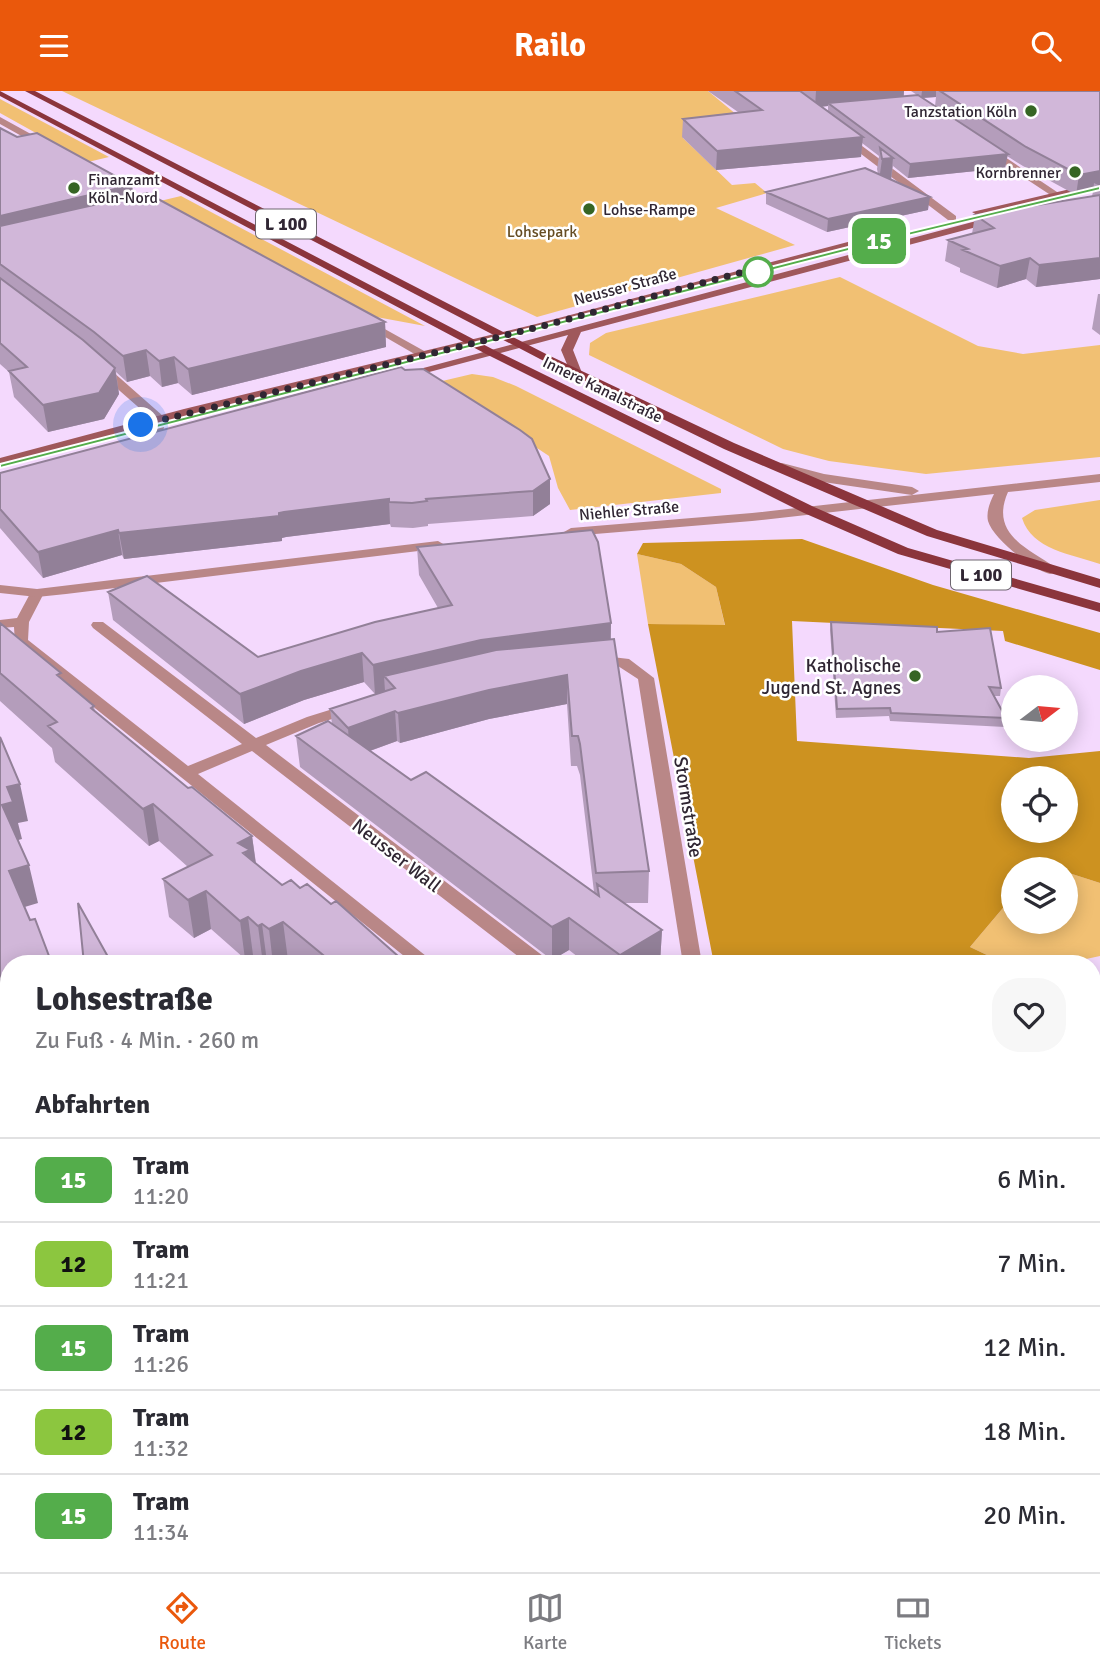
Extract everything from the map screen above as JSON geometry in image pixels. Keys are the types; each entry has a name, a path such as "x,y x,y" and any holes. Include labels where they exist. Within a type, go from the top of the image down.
{"main road":[{"name":"Innere Kanalstraße","path":"29,91 520,345 771,465 932,533 1100,584"},
{"name":"Innere Kanalstraße","path":"0,93 490,352 809,510 904,551 1100,608"},
{"name":"Neusser Straße","path":"395,377 729,289 1055,194 1100,185"},
{"name":"Neusser Straße","path":"0,463 159,419 217,412 422,354 713,280 954,224 1100,195"},
{"path":"713,280 729,289"},
{"path":"576,330 568,350 576,373"},
{"path":"309,397 346,388"},
{"path":"132,446 164,437"}],"street":[{"path":"0,120 60,153"},
{"path":"833,129 954,224"},
{"path":"981,145 1055,194"},
{"path":"352,314 422,354"},
{"path":"93,361 159,419 159,426 152,437 132,446"},
{"path":"771,465 858,484 940,495"},
{"name":"Niehler Straße","path":"549,534 809,510 1100,478"},
{"path":"1003,488 995,506 995,522 1011,541 1050,570"},
{"path":"0,589 37,593 312,558 457,544"},
{"path":"37,593 22,622 20,641 415,955"},
{"path":"0,624 22,622"},
{"name":"Neusser Wall","path":"98,625 528,955"},
{"name":"Stormstraße","path":"580,662 607,659 630,663 646,678 692,955"},
{"path":"185,773 313,720 367,703"}],"green space":[{"name":"Lohsepark","path":"62,91 708,91 760,134 683,138 732,185 755,183 767,193 716,208 795,245 537,317"},
{"path":"0,99 109,157 88,162 0,113"},
{"path":"181,196 425,326 371,316 160,201"},
{"path":"840,277 978,346 1023,354 1100,345 1100,457 926,474 829,461 783,449 589,355 590,343 606,333"},
{"path":"472,374 493,377 516,386 721,489 721,493 570,510 558,488 549,456 438,382"},
{"path":"1100,500 1100,564 1043,544 1027,529 1022,518 1035,510"},
{"path":"637,554 681,564 716,587 725,626 648,624"},
{"path":"1078,876 1100,883 1100,955 987,955 970,947 1001,910 1001,934 1078,934"}],"shaded area":[{"path":"802,539 933,585 1100,633 1100,670 1005,641 1003,631 792,621 797,741 1029,758 1100,751 1100,883 1078,876 1078,857 1001,857 1001,910 970,947 987,955 712,955 648,624 725,625 716,587 681,564 637,554 643,543"}],"building":[{"path":"735,91 800,91 863,137 717,151 683,119 762,110"},
{"path":"940,91 1100,91 1100,171 1079,175 1026,147"},
{"path":"918,95 1008,154 910,164 828,103"},
{"path":"0,128 17,137 37,133 132,185 0,216"},
{"path":"880,148 893,158 882,159"},
{"path":"865,168 930,197 828,219 766,192"},
{"path":"147,193 385,322 188,369 174,357 159,361 146,350 123,356 0,264 0,226"},
{"path":"1100,195 1100,258 1039,265 1030,258 1000,266 963,250 968,249 948,240 994,228 975,215"},
{"path":"0,278 83,340 115,368 99,393 43,405 9,371 27,367 0,343"},
{"path":"401,367 405,370 423,369 532,439 550,479 533,491 426,499 427,501 412,503 389,502 389,499 284,512 279,513 279,516 119,533 118,530 38,552 0,509 0,473"},
{"path":"592,530 598,542 611,623 481,640 373,665 362,653 301,671 240,694 108,592 147,576 258,657 375,622 452,605 417,547"},
{"name":"Katholische Jugend St. Agnes","path":"831,622 937,627 937,632 990,628 1001,688 989,687 1001,709 1001,718 891,713 890,708 837,709"},
{"path":"0,623 61,673 57,675 94,706 91,708 188,788 192,787 252,836 238,843 250,850 243,853 282,885 291,880 300,888 307,884 331,904 336,901 397,955 323,955 283,922 269,929 262,924 258,926 248,917 240,921 206,891 188,900 163,879 212,855 153,804 143,809 48,726 57,722 0,673"},
{"path":"614,639 649,871 596,873 580,744 578,736 572,736 567,675 489,690 398,713 395,711 348,728 330,709 395,688 384,676 496,650"},
{"path":"328,721 411,780 426,772 599,896 597,884 662,930 620,955 569,918 552,927 296,736"},
{"path":"0,737 20,784 7,787 13,802 2,805 29,865 9,871 30,920 35,919 49,955 0,955"},
{"path":"78,903 107,955 83,955"}],"tram line":[{"name":"15","path":"0,464 898,236 1100,188"}],"place":[{"name":"Tanzstation Köln","path":"1031,111"},
{"name":"Kornbrenner","path":"1075,172"},
{"name":"Finanzamt Köln-Nord","path":"74,188"},
{"name":"Lohse-Rampe","path":"589,209"},
{"name":"Katholische Jugend St. Agnes","path":"915,676"}],"route":[{"path":"141,425 539,327 765,266 758,272"}]}
